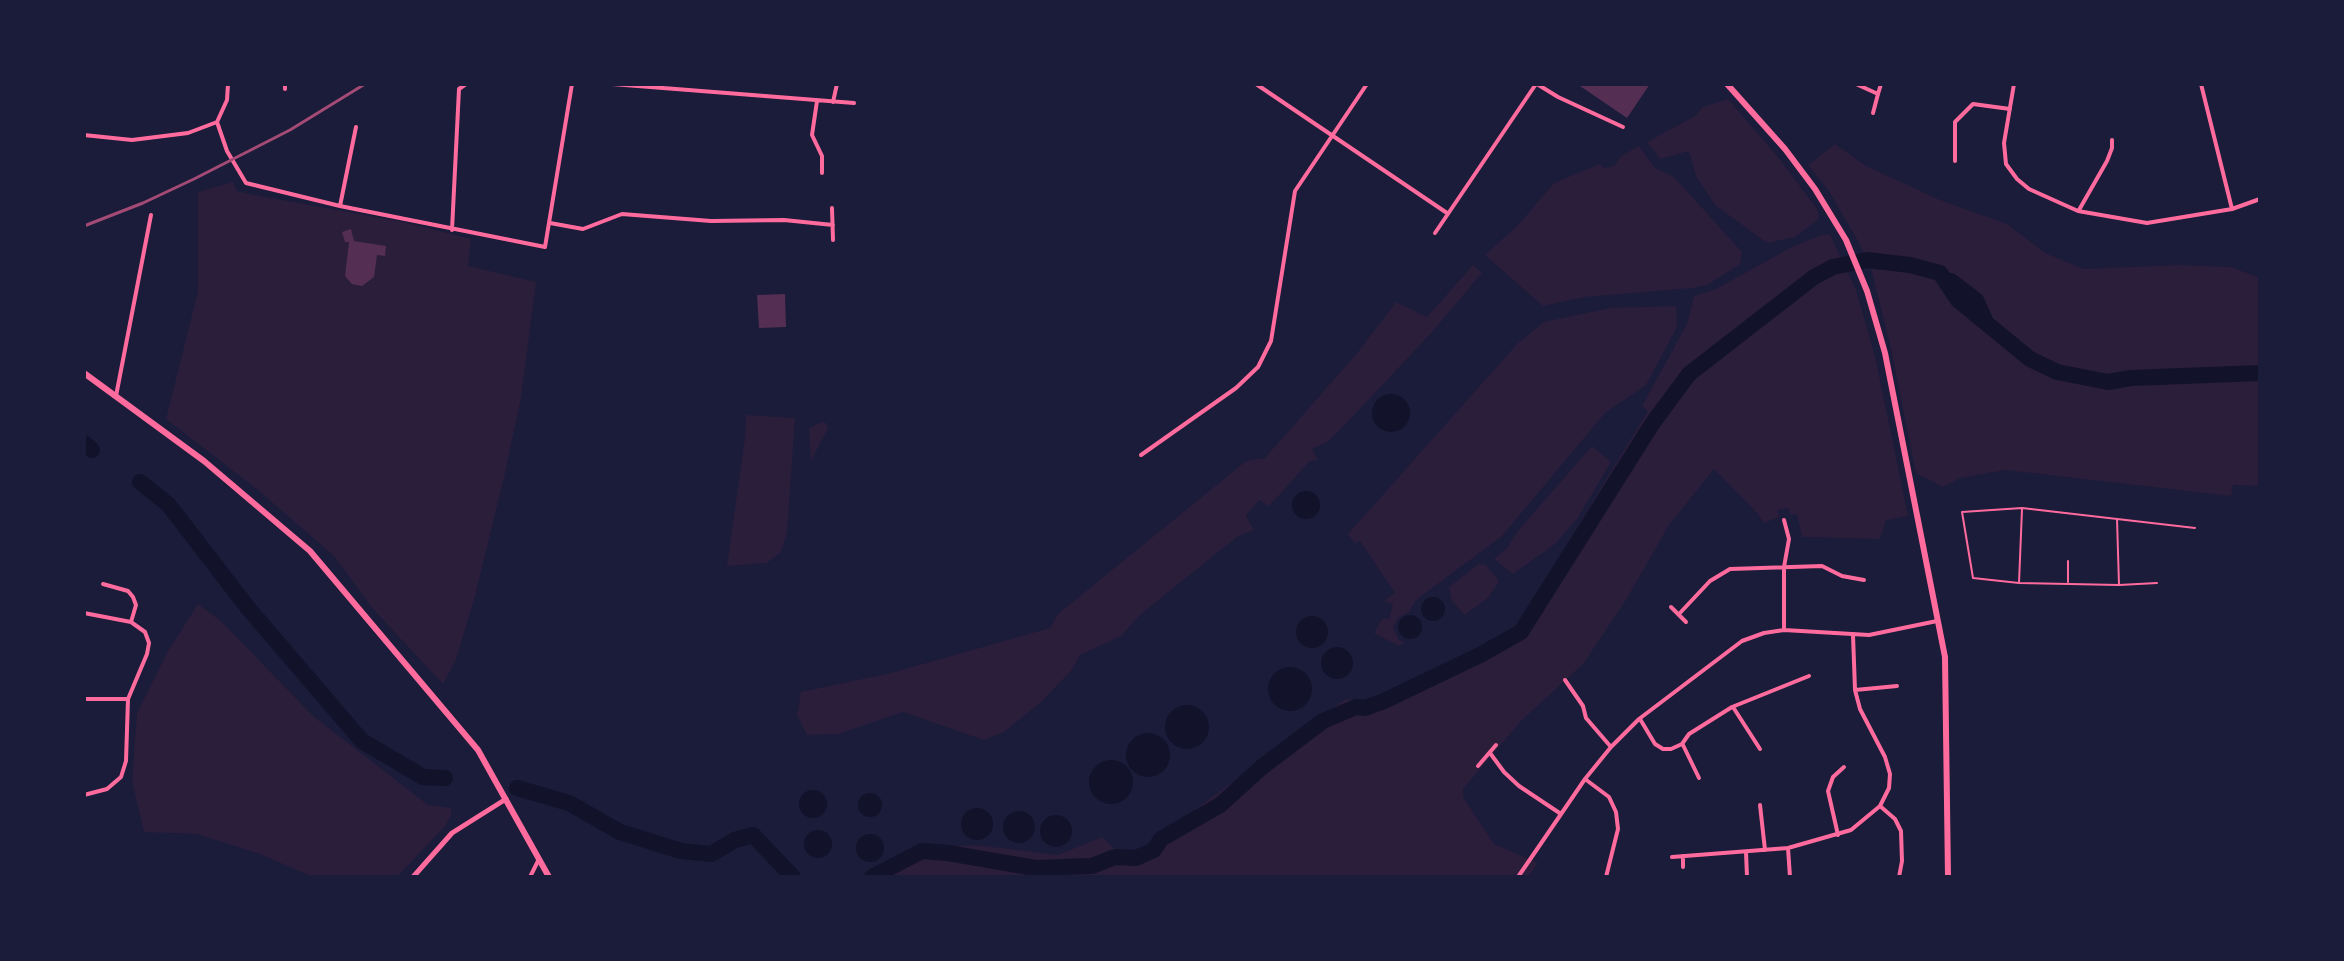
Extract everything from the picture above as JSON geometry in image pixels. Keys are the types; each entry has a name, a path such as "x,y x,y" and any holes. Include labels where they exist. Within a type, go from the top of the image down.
{"main road":[{"path":"1727,84 1785,149 1815,189 1862,275 1885,353 1945,657 1948,877"},
{"path":"84,373 204,461 310,551 478,750 549,877"}],"street":[{"path":"228,84 227,100 217,122 227,151 246,183 452,230 545,247 572,84"},
{"path":"452,230 459,89 466,84"},
{"path":"612,84 854,103"},
{"path":"833,102 837,84"},
{"path":"1256,84 1447,213"},
{"path":"1141,455 1236,388 1258,367 1271,341 1295,191 1367,84"},
{"path":"1435,233 1537,84 1623,127"},
{"path":"1856,84 1878,94"},
{"path":"1873,113 1881,84"},
{"path":"2014,84 2004,143 2006,164 2029,189 2078,211 2147,223 2232,209 2260,199"},
{"path":"2201,84 2232,209"},
{"path":"817,101 812,135 822,156 822,173"},
{"path":"1955,161 1955,122 1973,104 2010,109"},
{"path":"84,135 132,140 188,133 217,122"},
{"path":"340,206 356,127"},
{"path":"2078,211 2107,161 2112,140"},
{"path":"832,208 833,240"},
{"path":"550,223 583,229 622,214 711,221 784,220 833,225"},
{"path":"116,396 151,215"},
{"path":"1784,520 1789,539 1784,567 1784,630"},
{"path":"1679,614 1717,574 1730,569 1822,566 1842,576 1864,580"},
{"path":"103,584 128,591 133,597 136,605 131,622"},
{"path":"1671,607 1686,622"},
{"path":"84,613 131,622 145,632 149,643 128,699 126,761 121,777 107,789 84,795"},
{"path":"1518,877 1585,779 1611,747 1639,719 1742,641 1784,630 1853,635 1937,621"},
{"path":"1672,857 1788,848 1851,830 1880,806 1889,788 1890,774 1885,757 1860,709 1855,690 1853,635"},
{"path":"1639,719 1655,744 1671,749 1732,707 1809,676"},
{"path":"1565,680 1583,706 1586,718 1611,747"},
{"path":"1855,690 1897,686"},
{"path":"84,699 128,699"},
{"path":"1732,707 1760,749"},
{"path":"1682,744 1699,778"},
{"path":"1478,766 1496,745"},
{"path":"1490,753 1519,786 1561,814"},
{"path":"1838,835 1828,791 1833,777 1844,767"},
{"path":"1585,779 1609,797 1616,812 1618,829 1606,877"},
{"path":"413,877 452,833 506,799"},
{"path":"1760,805 1765,850"},
{"path":"1880,806 1895,819 1901,831 1899,877"},
{"path":"1788,848 1790,877"},
{"path":"1746,852 1747,877"},
{"path":"1683,856 1683,867"},
{"path":"530,877 539,859"}],"lane":[{"path":"2019,583 2022,508"},
{"path":"2157,583 2019,583 1973,578 1962,512 2022,508 2195,528"},
{"path":"2117,518 2119,585"},
{"path":"2068,561 2068,582"}],"shaded area":[{"path":"1728,99 1817,209 1819,219 1795,237 1767,243 1715,205 1696,176 1689,151 1660,159 1647,142 1695,116 1703,107"},
{"path":"1835,144 1866,166 1940,200 2007,224 2045,253 2084,269 2179,265 2231,267 2260,278 2260,486 2233,485 2231,496 2006,470 1960,478 1943,487 1916,473 1872,272 1829,191 1808,165"},
{"path":"1639,146 1655,168 1674,177 1742,252 1740,264 1707,285 1693,288 1585,297 1543,306 1485,255 1520,223 1554,183 1600,164 1604,168 1614,166 1621,156"},
{"path":"233,182 237,191 403,222 471,239 468,266 536,282 521,398 505,473 475,596 456,660 443,684 373,609 334,556 258,490 166,419 198,291 198,192"},
{"path":"1830,234 1856,290 1875,356 1908,516 1886,520 1880,539 1802,537 1797,514 1790,515 1788,508 1778,510 1779,517 1764,523 1714,469 1669,525 1627,598 1583,664 1522,720 1463,789 1463,797 1494,844 1538,863 1528,877 860,877 909,849 976,845 1058,855 1102,837 1127,860 1345,699 1373,701 1506,634 1521,619 1648,411 1642,406 1687,324 1694,296 1716,289 1792,247"},
{"path":"1473,265 1482,273 1433,331 1340,430 1327,442 1312,449 1318,460 1310,461 1269,506 1259,500 1246,516 1254,530 1238,536 1141,614 1121,636 1080,655 1071,671 1040,703 1004,732 984,740 903,712 838,734 807,735 797,715 801,692 891,673 1050,628 1058,614 1246,461 1265,458 1358,352 1396,302 1427,317"},
{"path":"1676,306 1677,327 1646,385 1605,413 1502,536 1416,600 1409,612 1398,618 1393,627 1399,640 1405,642 1399,646 1374,633 1382,619 1389,619 1393,604 1384,601 1395,593 1360,541 1355,543 1348,534 1518,343 1544,322 1610,308"},
{"path":"1391,394 1404,400 1410,413 1404,426 1391,432 1378,426 1372,413 1378,400"},
{"path":"746,415 795,418 787,532 781,552 767,563 727,566 745,438"},
{"path":"822,422 828,428 811,461 809,428"},
{"path":"1592,446 1611,462 1577,519 1555,544 1513,574 1494,559 1508,547 1517,532"},
{"path":"1306,491 1316,495 1320,505 1316,515 1306,519 1296,515 1292,505 1296,495"},
{"path":"1479,564 1486,565 1499,581 1489,597 1465,615 1452,601 1449,587"},
{"path":"1433,597 1442,600 1445,609 1442,618 1433,621 1424,618 1421,609 1424,600"},
{"path":"198,604 222,622 313,716 428,805 451,808 445,826 397,877 313,877 260,854 197,834 144,832 132,781 137,713 168,651"},
{"path":"1410,615 1419,618 1422,627 1419,636 1410,639 1401,636 1398,627 1401,618"},
{"path":"1312,616 1324,620 1328,632 1324,644 1312,648 1300,644 1296,632 1300,620"},
{"path":"1337,647 1349,651 1353,663 1349,675 1337,679 1325,675 1321,663 1325,651"},
{"path":"1290,667 1306,673 1312,689 1306,705 1290,711 1274,705 1268,689 1274,673"},
{"path":"1187,705 1203,711 1209,727 1203,743 1187,749 1171,743 1165,727 1171,711"},
{"path":"1148,733 1164,739 1170,755 1164,771 1148,777 1132,771 1126,755 1132,739"},
{"path":"1111,760 1127,766 1133,782 1127,798 1111,804 1095,798 1089,782 1095,766"},
{"path":"813,790 823,794 827,804 823,814 813,818 803,814 799,804 803,794"},
{"path":"870,793 879,796 882,805 879,814 870,817 861,814 858,805 861,796"},
{"path":"977,808 988,813 993,824 988,835 977,840 966,835 961,824 966,813"},
{"path":"1019,811 1030,816 1035,827 1030,838 1019,843 1008,838 1003,827 1008,816"},
{"path":"1056,815 1067,820 1072,831 1067,842 1056,847 1045,842 1040,831 1045,820"},
{"path":"818,830 828,834 832,844 828,854 818,858 808,854 804,844 808,834"},
{"path":"870,834 880,838 884,848 880,858 870,862 860,858 856,848 860,838"}],"building":[{"path":"1577,84 1650,84 1627,118"},
{"path":"351,229 354,241 386,246 385,256 377,255 374,277 362,286 352,284 345,276 349,242 345,242 342,232"},
{"path":"785,294 786,327 759,328 757,295"}],"waterway":[{"path":"872,877 922,851 1035,868 1092,866 1115,857 1136,858 1154,850 1161,839 1220,805 1262,767 1323,721 1356,707 1365,708 1384,701 1521,632 1652,424 1689,374 1814,277 1833,267 1867,260 1910,265 1940,273 1958,300 2030,359 2057,372 2108,382 2131,378 2260,373"},
{"path":"1951,281 1976,300 1985,320"},
{"path":"84,443 92,450"},
{"path":"140,482 168,504 248,608 362,741 423,777 445,778"},
{"path":"517,788 569,803 620,832 681,851 711,854 735,840 753,835 793,877"}],"railway":[{"path":"84,226 194,179 290,130 365,84"}]}
